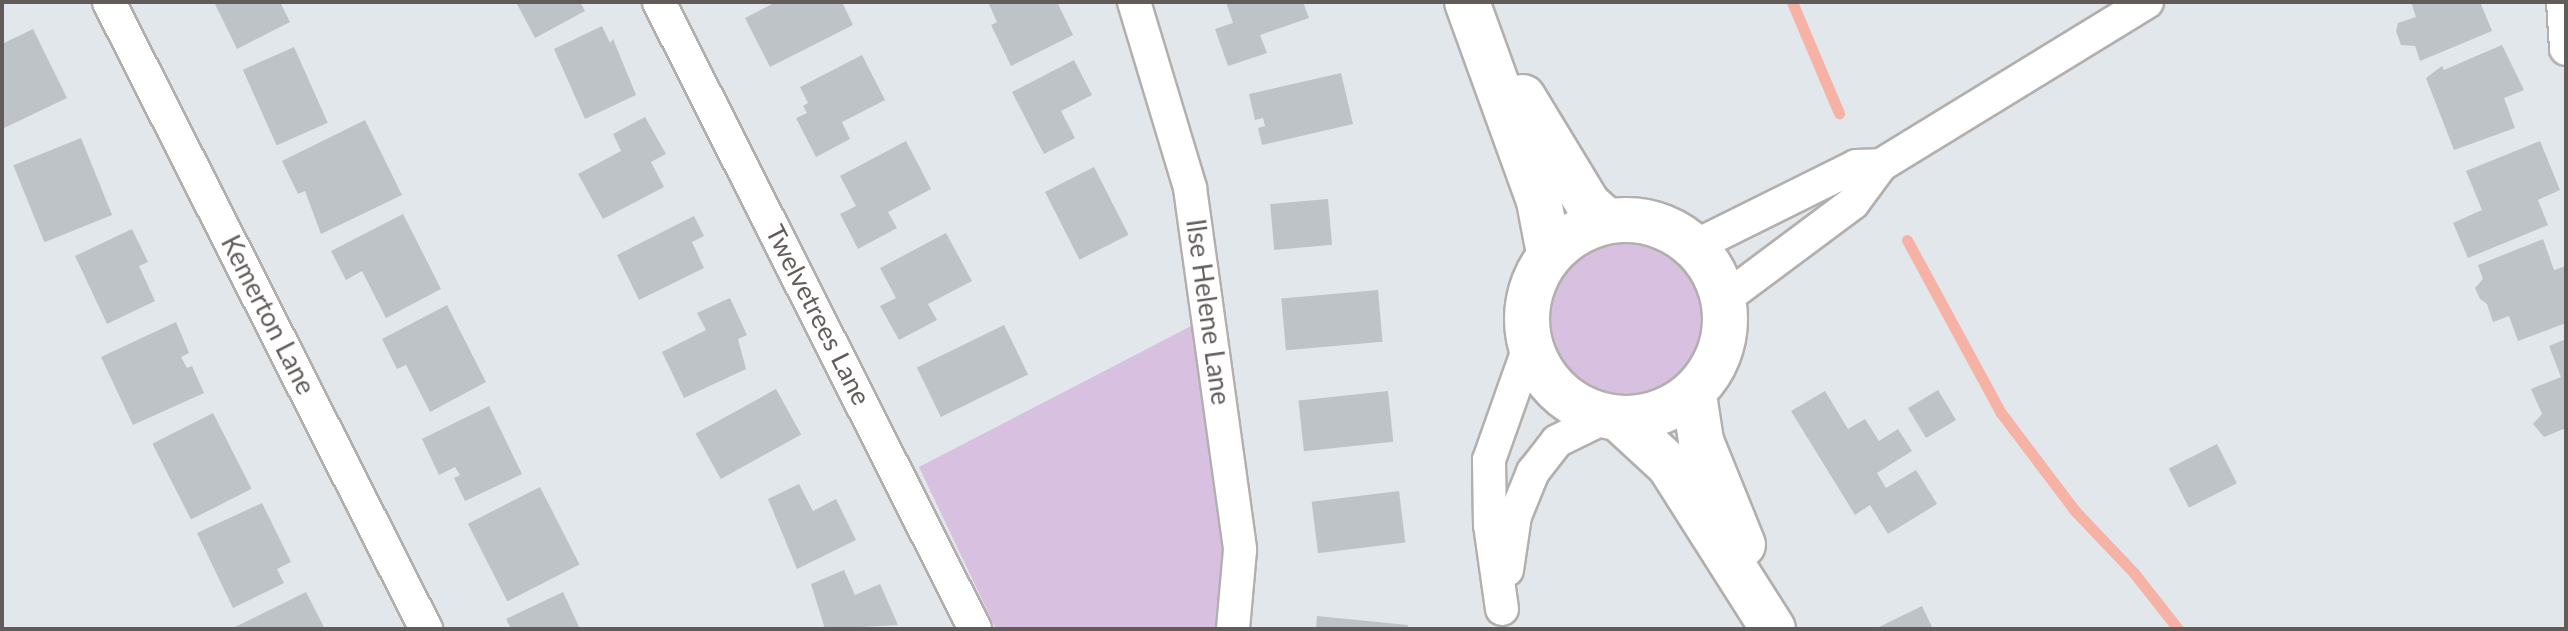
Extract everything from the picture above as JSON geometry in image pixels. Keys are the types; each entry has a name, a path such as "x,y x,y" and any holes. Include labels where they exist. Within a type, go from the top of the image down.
{"main road":[{"path":"1468,2 1575,185 1606,220"},
{"path":"1468,2 1539,201 1549,253 1527,311 1530,344 1542,372 1562,396 1613,417 1669,465 1775,629"},
{"path":"1549,253 1575,233 1606,220 1650,222 1695,246 1714,271 1723,300 1725,329 1718,357 1694,395 1652,415 1613,417"},
{"path":"1694,395 1701,441 1775,629"}],"street":[{"name":"Kemerton Lane","path":"109,2 426,629"},
{"name":"Twelvetrees Lane","path":"659,2 975,629"},
{"name":"Ilse Helene Lane","path":"1134,2 1190,188 1240,550 1233,629"},
{"path":"1723,300 1853,203 1881,165 2147,2"},
{"path":"2563,2 2566,49"},
{"path":"1695,246 1856,166 1881,165"},
{"path":"1501,619 1490,525 1489,460 1530,344"},
{"path":"1501,619 1515,516 1533,472 1557,441 1613,417"}],"shaded area":[{"path":"1626,220 1664,227 1696,249 1718,281 1725,319 1718,357 1696,389 1664,411 1626,418 1588,411 1556,389 1534,357 1527,319 1534,281 1556,249 1588,227"},
{"path":"1195,324 1224,568 1220,629 996,629 919,467"}],"building":[{"path":"214,2 280,2 290,22 237,49"},
{"path":"516,2 580,2 585,11 535,38"},
{"path":"776,2 842,2 853,25 770,67 745,18"},
{"path":"988,2 1057,2 1073,35 1011,66 991,25 997,22"},
{"path":"1226,2 1303,2 1309,18 1260,35 1267,53 1228,66 1215,29 1233,23"},
{"path":"2411,2 2480,2 2492,31 2420,61 2415,46 2401,45 2396,31 2398,23 2416,17"},
{"path":"602,26 610,43 613,39 636,95 585,119 554,49"},
{"path":"33,29 67,98 2,129 2,44"},
{"path":"2502,45 2524,90 2504,98 2515,128 2454,150 2426,78 2442,66 2444,70"},
{"path":"294,47 328,123 277,146 243,70"},
{"path":"862,55 885,100 842,122 850,139 816,157 796,118 807,113 803,106 808,103 800,87"},
{"path":"1074,60 1092,95 1061,111 1075,138 1044,154 1012,92"},
{"path":"1341,73 1353,124 1262,145 1258,128 1265,126 1263,118 1255,120 1249,94"},
{"path":"645,117 666,154 651,162 664,187 603,219 578,174 621,151 613,134"},
{"path":"365,120 402,195 321,234 305,191 298,194 282,161"},
{"path":"81,138 112,215 44,242 13,165"},
{"path":"906,141 931,189 888,212 897,228 858,249 840,214 856,206 840,176"},
{"path":"2540,141 2560,190 2538,200 2548,225 2468,258 2453,223 2482,210 2466,171"},
{"path":"1094,167 1129,235 1079,260 1045,192"},
{"path":"1328,199 1332,245 1274,250 1270,204"},
{"path":"403,214 441,289 386,318 362,271 346,280 331,251"},
{"path":"694,216 704,236 692,242 704,268 639,300 617,255"},
{"path":"132,229 148,262 139,266 155,301 107,324 75,256"},
{"path":"946,233 972,281 928,304 937,320 899,340 880,306 896,298 880,268"},
{"path":"2543,239 2554,270 2566,266 2566,323 2518,341 2509,316 2493,322 2487,304 2480,299 2475,288 2483,279 2478,265"},
{"path":"1378,290 1383,342 1286,350 1281,298"},
{"path":"730,298 747,335 738,339 746,369 684,398 662,352 706,330 697,313"},
{"path":"447,305 486,382 430,412 406,365 397,369 382,339"},
{"path":"176,322 189,353 181,357 187,368 192,366 204,393 133,425 101,357"},
{"path":"1004,325 1028,374 941,417 917,368"},
{"path":"2566,339 2566,428 2544,437 2533,424 2542,414 2531,389 2561,377 2549,346"},
{"path":"776,389 801,434 721,479 696,434"},
{"path":"1938,390 1956,420 1926,438 1908,408"},
{"path":"1388,391 1393,442 1304,451 1298,400"},
{"path":"1825,391 1848,429 1865,419 1879,441 1898,429 1912,451 1877,473 1886,488 1916,470 1937,504 1888,534 1870,505 1855,515 1791,411"},
{"path":"489,406 522,474 465,501 454,478 460,475 455,467 439,475 422,439"},
{"path":"213,413 252,489 191,520 152,444"},
{"path":"2217,444 2237,483 2189,508 2169,469"},
{"path":"799,484 813,511 836,499 856,540 797,569 768,499"},
{"path":"540,487 579,565 507,601 468,524"},
{"path":"1399,491 1405,543 1318,553 1312,502"},
{"path":"262,503 291,562 277,569 284,583 233,608 197,533"},
{"path":"844,570 855,595 880,584 898,625 825,629 811,584"},
{"path":"306,592 325,629 231,629"},
{"path":"563,592 580,629 511,629 506,619"},
{"path":"1922,606 1933,629 1875,629"},
{"path":"1317,616 1408,625 1407,629 1316,629"}],"waterway":[{"path":"1792,2 1839,113"},
{"path":"1907,240 2001,413 2076,512 2134,573 2178,629"}]}
